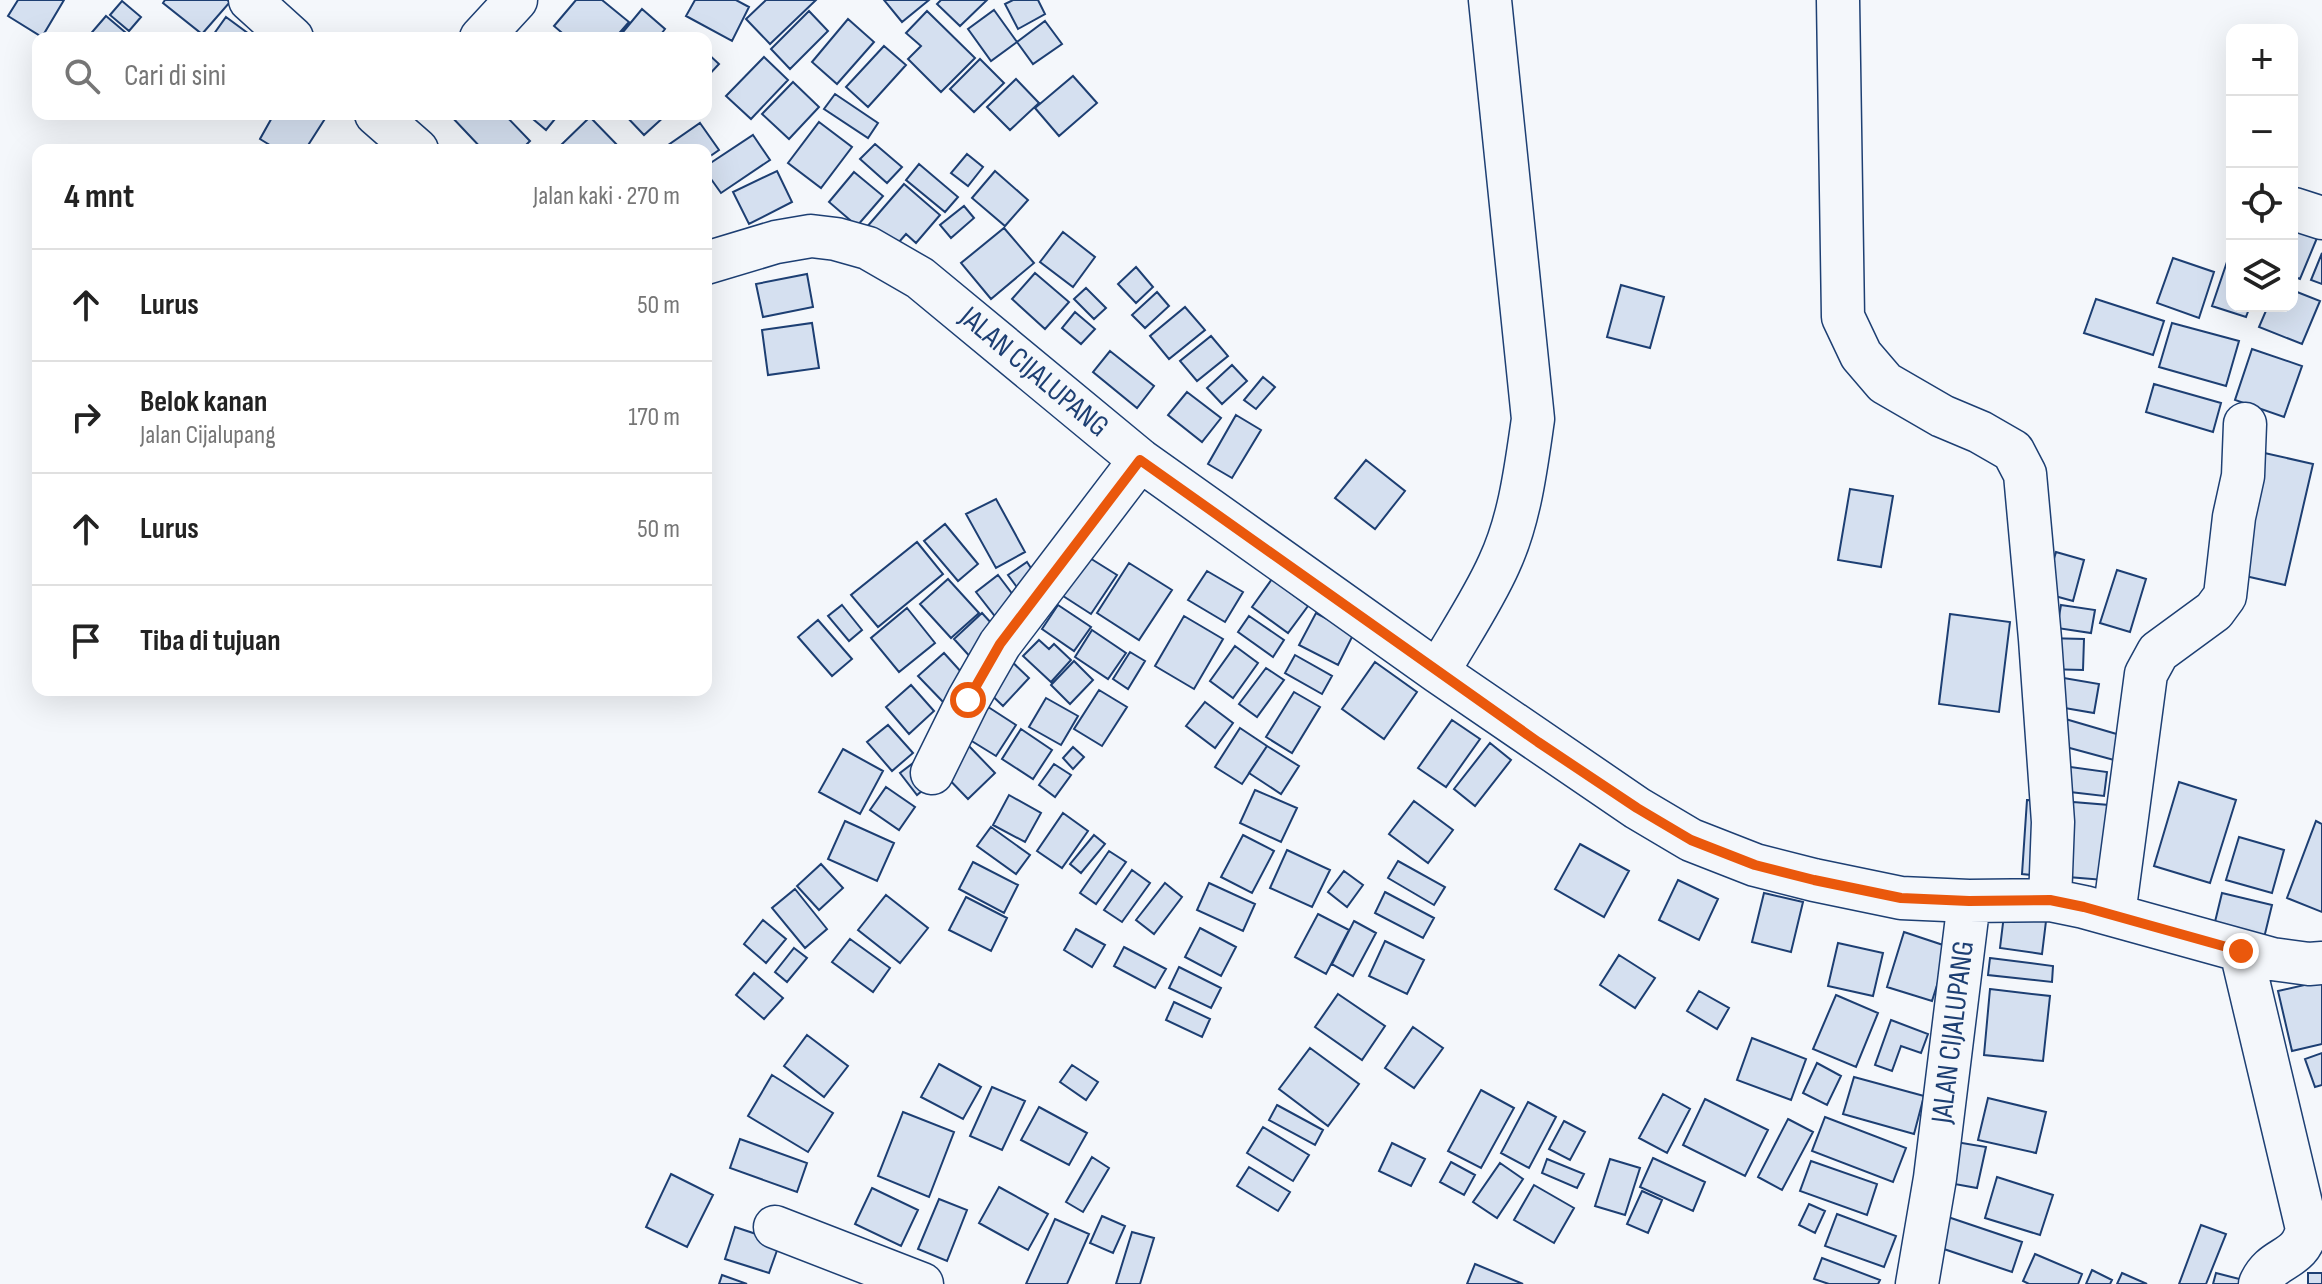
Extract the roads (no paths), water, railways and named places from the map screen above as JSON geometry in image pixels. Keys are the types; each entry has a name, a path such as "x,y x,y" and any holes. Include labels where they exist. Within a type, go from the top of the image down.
{"street":[{"path":"250,0 285,32"},
{"path":"487,32 516,0"},
{"path":"1438,672 1498,567 1509,540 1525,473 1533,419 1490,0"},
{"path":"1838,0 1843,317 1861,355 1885,383 1942,416 1980,432 2013,451 2025,474 2053,822 2050,900"},
{"name":"JALAN CIJALUPANG","path":"712,261 776,242 811,236 868,248 920,278 1140,460 1438,672 1637,808 1704,845 1755,865 1901,898 1969,901 1935,1178 1917,1284"},
{"path":"2114,915 2146,674 2158,652 2214,611 2225,596 2234,517 2243,476 2245,424"},
{"path":"932,773 1000,644 1140,460"},
{"path":"1969,901 2050,900 2272,959 2322,963"},
{"path":"2241,951 2307,1229 2297,1252 2267,1269 2260,1284"},
{"path":"775,1227 922,1284"}]}
